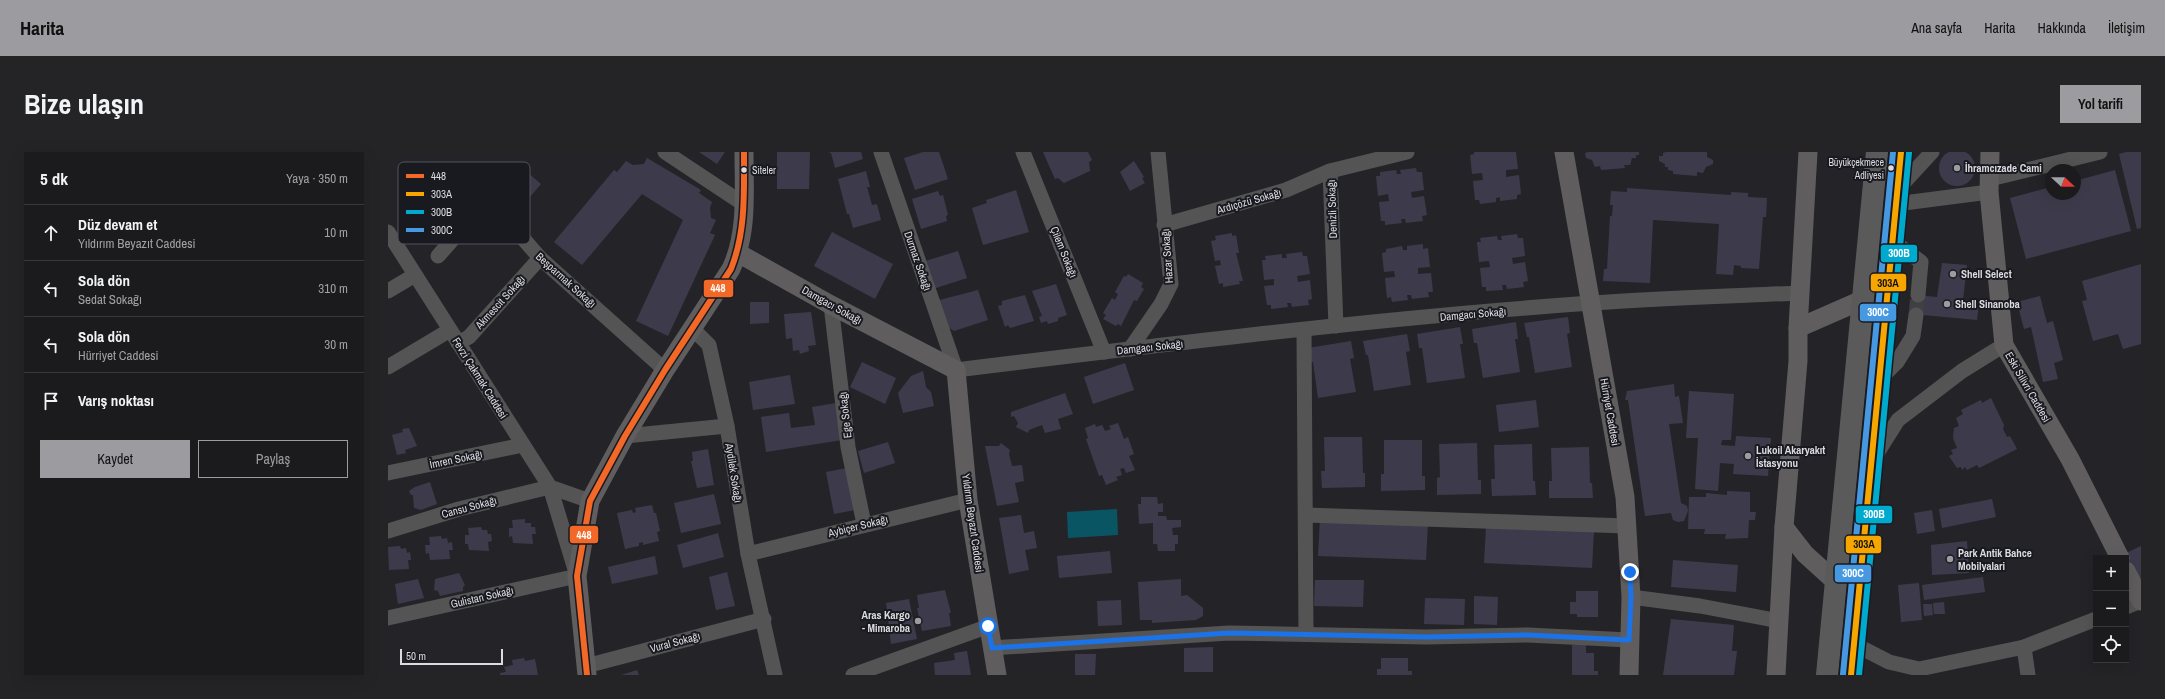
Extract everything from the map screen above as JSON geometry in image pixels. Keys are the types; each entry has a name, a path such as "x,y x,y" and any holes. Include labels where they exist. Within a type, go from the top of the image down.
{"highway":[{"path":"1827,675 1877,152"},
{"path":"1851,675 1881,378 1901,152"}],"main road":[{"path":"587,670 577,576 590,502 625,436 665,370 731,269 738,253 745,205 744,152"},
{"name":"Hürriyet Caddesi","path":"1564,152 1625,497 1631,597 1629,675"},
{"path":"1776,675 1784,528 1798,361 1798,328 1808,152"},
{"name":"Eski Silivri Caddesi","path":"1990,152 1990,185 2004,345 2070,459 2118,555"},
{"name":"Damgacı Sokağı","path":"738,253 831,305 956,370"},
{"path":"1798,328 1862,300"},
{"name":"Yıldırım Beyazıt Caddesi","path":"956,370 968,500 997,675"},
{"path":"1784,528 1805,554 1837,583"},
{"path":"2129,577 2141,601"}],"street":[{"path":"665,152 745,205"},
{"name":"Durmaz Sokağı","path":"881,152 956,370"},
{"name":"Çilem Sokağı","path":"1023,152 1104,352"},
{"name":"Hazar Sokağı","path":"1130,349 1161,304 1171,284 1158,152"},
{"name":"Denizli Sokağı","path":"1336,326 1330,171 1407,152"},
{"path":"1897,197 1932,152"},
{"path":"1897,197 1990,185 2100,152"},
{"name":"Ardıçözü Sokağı","path":"1164,225 1286,190 1330,171"},
{"name":"Fevzi Çakmak Caddesi","path":"388,232 550,487 577,576"},
{"path":"1893,241 1921,262 1918,296"},
{"name":"Beşparmak Sokağı","path":"438,256 449,244"},
{"name":"Beşparmak Sokağı","path":"528,244 540,258 665,370"},
{"name":"Akmescit Sokağı","path":"458,343 469,337 540,258"},
{"path":"388,291 415,275"},
{"name":"Damgacı Sokağı","path":"956,370 1336,326 1591,303 1800,293"},
{"name":"Ege Sokağı","path":"831,305 848,447 864,524"},
{"path":"1881,378 1897,362 1914,336 1916,315"},
{"name":"Aydilek Sokağı","path":"692,328 709,345 727,426 748,554 764,619 766,636 775,675"},
{"path":"388,367 450,330"},
{"path":"1304,330 1306,634"},
{"path":"1872,461 1898,420 1962,371 2004,345"},
{"path":"625,436 727,426"},
{"name":"İmren Sokağı","path":"388,473 524,445"},
{"path":"550,487 590,502"},
{"name":"Cansu Sokağı","path":"388,531 459,509 550,487"},
{"name":"Aybiçer Sokağı","path":"748,554 864,524 968,500"},
{"path":"1306,515 1627,526"},
{"name":"Gulistan Sokağı","path":"388,618 577,576"},
{"path":"1631,597 1700,606 1779,621"},
{"path":"2129,606 2141,601"},
{"name":"Vural Sokağı","path":"587,670 764,619"},
{"path":"1854,644 1889,662 1919,668 2024,647 2093,620"},
{"path":"854,675 988,626"},
{"path":"992,648 1229,633 1426,637 1528,635 1629,640"},
{"path":"2024,647 2028,675"}],"water":[{"path":"1117,509 1118,535 1068,538 1067,512"}],"building":[{"name":"İhramcızade Cami","path":"1961,150 1970,155 1974,161 1974,175 1970,181 1961,186 1953,186 1944,181 1940,175 1939,164 1944,155 1950,151"},
{"path":"699,152 725,152 717,164"},
{"path":"777,152 810,152 809,189 777,189"},
{"path":"828,152 861,152 863,159 835,168 831,153"},
{"path":"923,152 939,152 948,179 915,190 904,158"},
{"path":"1043,152 1088,152 1092,160 1089,162 1090,171 1064,183 1058,178 1055,179"},
{"path":"1474,152 1516,152 1518,169 1506,170 1506,177 1519,175 1521,194 1517,195 1517,199 1500,201 1500,197 1496,198 1496,202 1480,204 1479,200 1475,200 1473,181 1483,180 1482,173 1472,174 1470,155 1474,154"},
{"path":"1639,152 1639,155 1636,155 1636,158 1632,158 1630,165 1624,165 1625,168 1601,170 1600,166 1595,167 1592,160 1586,158 1585,153"},
{"path":"1707,152 1707,157 1713,160 1713,164 1706,167 1703,173 1697,172 1697,176 1673,174 1673,171 1668,170 1668,167 1665,167 1665,164 1659,161 1659,156 1663,156 1663,153"},
{"path":"2126,152 2141,152 2141,228 2137,229 2119,154"},
{"path":"647,158 701,190 699,193 712,202 710,208 711,218 716,220 710,233 715,235 668,336 636,321 683,220 642,194 582,265 554,242 614,170 617,172 626,161 633,165 644,164"},
{"path":"1134,161 1144,177 1142,178 1145,183 1130,191 1120,172"},
{"path":"1416,168 1417,172 1422,172 1424,190 1411,192 1412,198 1424,196 1427,215 1422,216 1423,221 1406,223 1405,219 1401,219 1402,223 1385,225 1385,221 1381,221 1379,202 1389,201 1388,194 1378,196 1376,176 1380,176 1380,172 1396,170 1397,174 1401,174 1400,170"},
{"path":"2115,170 2131,231 2026,259 2010,198 2045,189 2045,200 2081,200 2081,179"},
{"path":"866,171 870,187 867,187 872,205 877,204 881,220 853,228 849,214 847,214 838,179"},
{"path":"530,175 541,184 530,197"},
{"path":"1627,188 1731,195 1731,192 1748,193 1748,197 1767,198 1766,217 1763,217 1759,269 1741,268 1741,266 1734,265 1733,275 1716,274 1719,224 1653,220 1650,283 1603,281 1604,269 1607,269 1610,216 1612,216 1613,205 1610,205 1611,191 1627,192"},
{"path":"1016,190 1029,232 983,245 972,208 987,203 986,200"},
{"path":"938,191 940,196 943,195 948,215 946,216 947,221 921,229 912,199"},
{"path":"832,232 893,264 875,299 814,266"},
{"path":"1232,233 1232,236 1236,235 1239,253 1236,253 1243,281 1239,281 1240,284 1223,287 1223,283 1219,284 1215,266 1221,265 1220,260 1215,261 1211,241 1216,240 1215,236"},
{"path":"1517,234 1518,238 1523,238 1525,256 1512,258 1513,264 1525,262 1528,281 1523,282 1524,287 1507,289 1506,285 1502,285 1503,290 1486,291 1486,287 1482,287 1480,268 1490,267 1489,261 1479,262 1477,242 1481,242 1480,238 1497,236 1498,240 1502,240 1501,236"},
{"path":"1423,244 1423,249 1428,248 1430,267 1418,268 1418,274 1431,273 1433,292 1428,292 1429,297 1412,299 1411,295 1407,295 1408,300 1392,302 1391,297 1387,298 1385,278 1395,277 1394,271 1384,272 1382,253 1386,252 1386,249 1402,246 1403,250 1407,250 1407,246"},
{"path":"958,251 967,278 930,290 922,262"},
{"path":"1302,252 1303,256 1307,256 1310,274 1297,276 1298,282 1310,280 1312,299 1308,300 1309,305 1292,307 1291,303 1287,303 1288,307 1271,309 1271,305 1267,305 1264,286 1274,285 1274,279 1264,280 1262,260 1266,260 1265,256 1282,254 1282,258 1287,258 1286,254"},
{"path":"1942,263 1967,265 1963,300 1979,302 1977,320 1912,314 1915,295 1937,297"},
{"path":"2141,264 2141,344 2123,349 2118,334 2093,341 2082,301 2087,300 2082,281"},
{"path":"1128,274 1143,283 1141,287 1144,289 1137,301 1134,300 1121,326 1118,324 1116,326 1103,319 1106,315 1103,313 1112,298 1115,300 1118,294 1115,292 1124,276 1126,277"},
{"path":"1056,284 1067,315 1058,318 1058,321 1048,324 1047,321 1041,323 1039,317 1042,316 1032,291"},
{"path":"978,290 988,320 954,331 940,322 932,302"},
{"path":"1025,295 1034,321 1010,328 1008,325 1005,327 998,306 1002,305 1002,301"},
{"path":"2040,296 2047,323 2053,321 2063,360 2054,363 2058,379 2043,382 2031,327 2024,329 2017,302"},
{"path":"750,302 769,302 769,323 750,324"},
{"path":"811,312 816,345 808,346 809,351 800,354 799,350 793,351 792,338 786,339 784,314"},
{"path":"1568,317 1570,333 1567,334 1572,367 1535,373 1529,337 1527,337 1524,323"},
{"path":"1516,322 1518,339 1515,339 1520,372 1483,378 1477,343 1474,343 1472,329"},
{"path":"1460,327 1463,344 1460,344 1465,378 1427,383 1422,348 1419,348 1417,334"},
{"path":"1407,334 1410,351 1406,352 1411,385 1374,391 1368,355 1366,355 1363,341"},
{"path":"1351,341 1354,358 1350,359 1356,392 1318,398 1313,362 1310,362 1308,348"},
{"path":"862,362 896,378 885,404 850,387"},
{"path":"1125,363 1134,390 1093,404 1084,377"},
{"path":"923,371 926,387 931,392 934,406 903,413 898,393 911,376"},
{"path":"790,375 795,404 753,410 749,382"},
{"path":"1674,384 1675,397 1679,396 1683,423 1669,424 1681,503 1687,506 1688,511 1684,521 1678,522 1673,520 1671,513 1645,516 1628,400 1625,400 1627,391"},
{"path":"1689,391 1734,394 1731,440 1722,440 1721,445 1735,446 1736,436 1771,438 1768,476 1733,474 1734,464 1720,463 1718,491 1695,489 1698,438 1686,438"},
{"path":"1065,393 1073,414 1058,419 1061,429 1045,433 1042,425 1029,430 1028,433 1016,427 1018,423 1014,416 1011,417 1011,412"},
{"path":"1991,398 2004,425 2003,429 2007,437 2010,436 2017,449 1979,468 1977,465 1967,470 1965,467 1962,470 1961,467 1957,468 1949,456 1953,454 1951,450 1957,448 1953,438 1954,428 1959,426 1956,418 1963,414 1961,410 1981,400 1982,403"},
{"path":"1536,400 1539,427 1499,432 1496,405"},
{"path":"836,403 842,440 766,452 761,417 789,413 791,428 815,425 812,407"},
{"path":"1118,423 1124,439 1128,437 1134,454 1129,456 1135,470 1126,473 1124,468 1120,469 1122,475 1116,477 1118,480 1106,485 1102,475 1099,476 1086,439 1088,438 1085,428 1095,424 1096,427 1102,425 1105,431 1111,429 1109,426"},
{"path":"409,428 417,446 405,450 406,453 397,455 392,435 403,432 402,429"},
{"path":"1324,437 1362,437 1365,487 1322,488 1321,471 1325,471"},
{"path":"1384,440 1422,440 1422,476 1425,476 1425,490 1381,491 1381,474 1384,474"},
{"path":"888,442 895,463 864,473 858,451"},
{"path":"1001,443 1010,450 1009,454 1012,466 1022,465 1024,481 1015,483 1019,502 997,506 985,446 999,446"},
{"path":"1477,443 1478,480 1481,480 1481,494 1437,495 1437,478 1440,477 1439,444"},
{"path":"1532,444 1533,481 1535,481 1536,495 1492,496 1491,479 1495,479 1494,445"},
{"path":"1589,447 1590,483 1592,483 1593,498 1549,498 1549,481 1552,481 1551,448"},
{"path":"708,449 714,485 697,488 691,461 693,461 692,452"},
{"path":"847,468 855,510 834,514 826,472"},
{"path":"430,482 437,504 421,510 414,508 413,495 411,495 409,491 415,487"},
{"path":"1727,491 1750,492 1750,512 1756,512 1755,520 1749,520 1748,538 1725,539 1726,534 1704,534 1705,529 1688,529 1689,497 1706,497 1706,493 1727,495"},
{"path":"714,494 721,524 681,533 674,503"},
{"path":"1141,497 1157,497 1158,504 1163,503 1163,512 1158,512 1158,516 1166,516 1167,520 1181,520 1181,527 1172,528 1173,535 1178,535 1178,544 1175,544 1175,551 1158,551 1157,544 1153,544 1153,523 1139,524 1138,504 1141,504"},
{"path":"1992,499 1996,517 1942,528 1939,509"},
{"path":"652,505 654,513 656,513 660,531 657,532 659,541 643,545 643,542 639,543 639,546 625,549 617,513 632,510 633,513 636,512 635,508"},
{"path":"1932,510 1935,531 1917,534 1914,513"},
{"path":"1021,515 1024,533 1034,531 1037,548 1025,550 1029,570 1009,574 999,518"},
{"path":"525,519 525,523 531,523 531,527 535,527 536,534 532,534 533,544 513,543 512,536 509,537 509,528 513,528 512,520"},
{"path":"1320,519 1428,523 1426,560 1318,556"},
{"path":"481,527 482,530 487,530 488,534 491,534 492,541 488,542 489,551 469,550 468,544 465,544 465,535 469,535 468,528"},
{"path":"1486,527 1594,531 1592,568 1484,563"},
{"path":"718,533 724,557 683,568 677,545"},
{"path":"441,536 442,539 447,538 448,543 452,542 453,550 449,550 450,559 430,560 429,553 426,554 425,545 430,545 429,537"},
{"name":"Park Antik Bahce Mobilyalari","path":"1967,541 1969,573 1932,575 1931,545"},
{"path":"400,546 401,549 406,548 407,553 410,552 411,560 408,560 409,569 389,570 388,547"},
{"path":"2141,546 2141,593 2129,565 2129,555 2124,554"},
{"path":"1110,551 1112,573 1059,578 1057,556"},
{"path":"655,556 658,574 612,584 608,567"},
{"path":"1673,560 1738,565 1736,592 1671,587"},
{"path":"727,572 735,606 716,610 709,577"},
{"path":"459,573 465,585 463,587 463,591 440,596 438,591 434,590 435,579"},
{"path":"1983,577 1985,592 1924,600 1922,585"},
{"path":"418,579 424,598 398,604 395,584"},
{"path":"1181,579 1181,596 1187,595 1203,608 1203,616 1196,620 1152,623 1152,620 1140,620 1138,582"},
{"path":"1315,580 1364,580 1363,607 1314,606"},
{"path":"1919,583 1922,620 1901,622 1898,585"},
{"path":"945,590 951,613 949,613 951,626 922,631 917,608 919,608 917,595"},
{"path":"1576,591 1598,591 1598,617 1577,617 1577,614 1570,614 1570,602 1576,602"},
{"path":"1474,596 1498,597 1497,625 1474,624"},
{"path":"1425,598 1465,599 1464,625 1424,624"},
{"path":"909,599 917,639 891,644 886,603"},
{"path":"1121,600 1122,625 1098,626 1097,601"},
{"path":"1944,602 1945,614 1934,614 1933,603"},
{"path":"1923,604 1932,604 1933,615 1924,616"},
{"path":"1671,619 1734,625 1732,651 1737,651 1734,675 1663,675"},
{"path":"1572,645 1586,645 1586,653 1594,653 1594,671 1598,671 1598,675 1572,675"},
{"path":"1213,647 1213,672 1184,672 1184,648"},
{"path":"967,651 971,675 935,675 934,663 955,660 954,653"},
{"path":"1075,654 1096,654 1095,675 1075,675"},
{"path":"524,658 525,661 535,659 538,675 500,675 500,673 506,672 504,667 513,665 512,660"},
{"path":"1381,658 1408,658 1408,671 1412,671 1412,675 1377,675 1377,669 1381,669"},
{"path":"637,670 639,675 621,675"}],"tunnel":[{"path":"1916,315 1918,295"}],"transit line":[{"name":"448","path":"587,675 577,576 590,501 625,436 665,370 731,269 736,255 742,226 744,197 744,152"},
{"name":"300C","path":"1843,674 1893,152"},
{"name":"303A","path":"1851,675 1901,152"},
{"name":"300B","path":"1859,675 1909,153"}],"place":[{"name":"Büyükçekmece Adliyesi","path":"1891,168"},
{"name":"İhramcızade Cami","path":"1957,168"},
{"name":"Siteler","path":"744,170"},
{"name":"Shell Select","path":"1953,274"},
{"name":"Shell Sinanoba","path":"1947,304"},
{"name":"Lukoil Akaryakıt İstasyonu","path":"1748,456"},
{"name":"Park Antik Bahce Mobilyalari","path":"1950,559"},
{"name":"Aras Kargo - Mimaroba","path":"918,621"}],"route":[{"path":"988,626 992,648 1121,638 1229,633 1426,637 1528,635 1629,640 1631,597 1630,572"}]}
